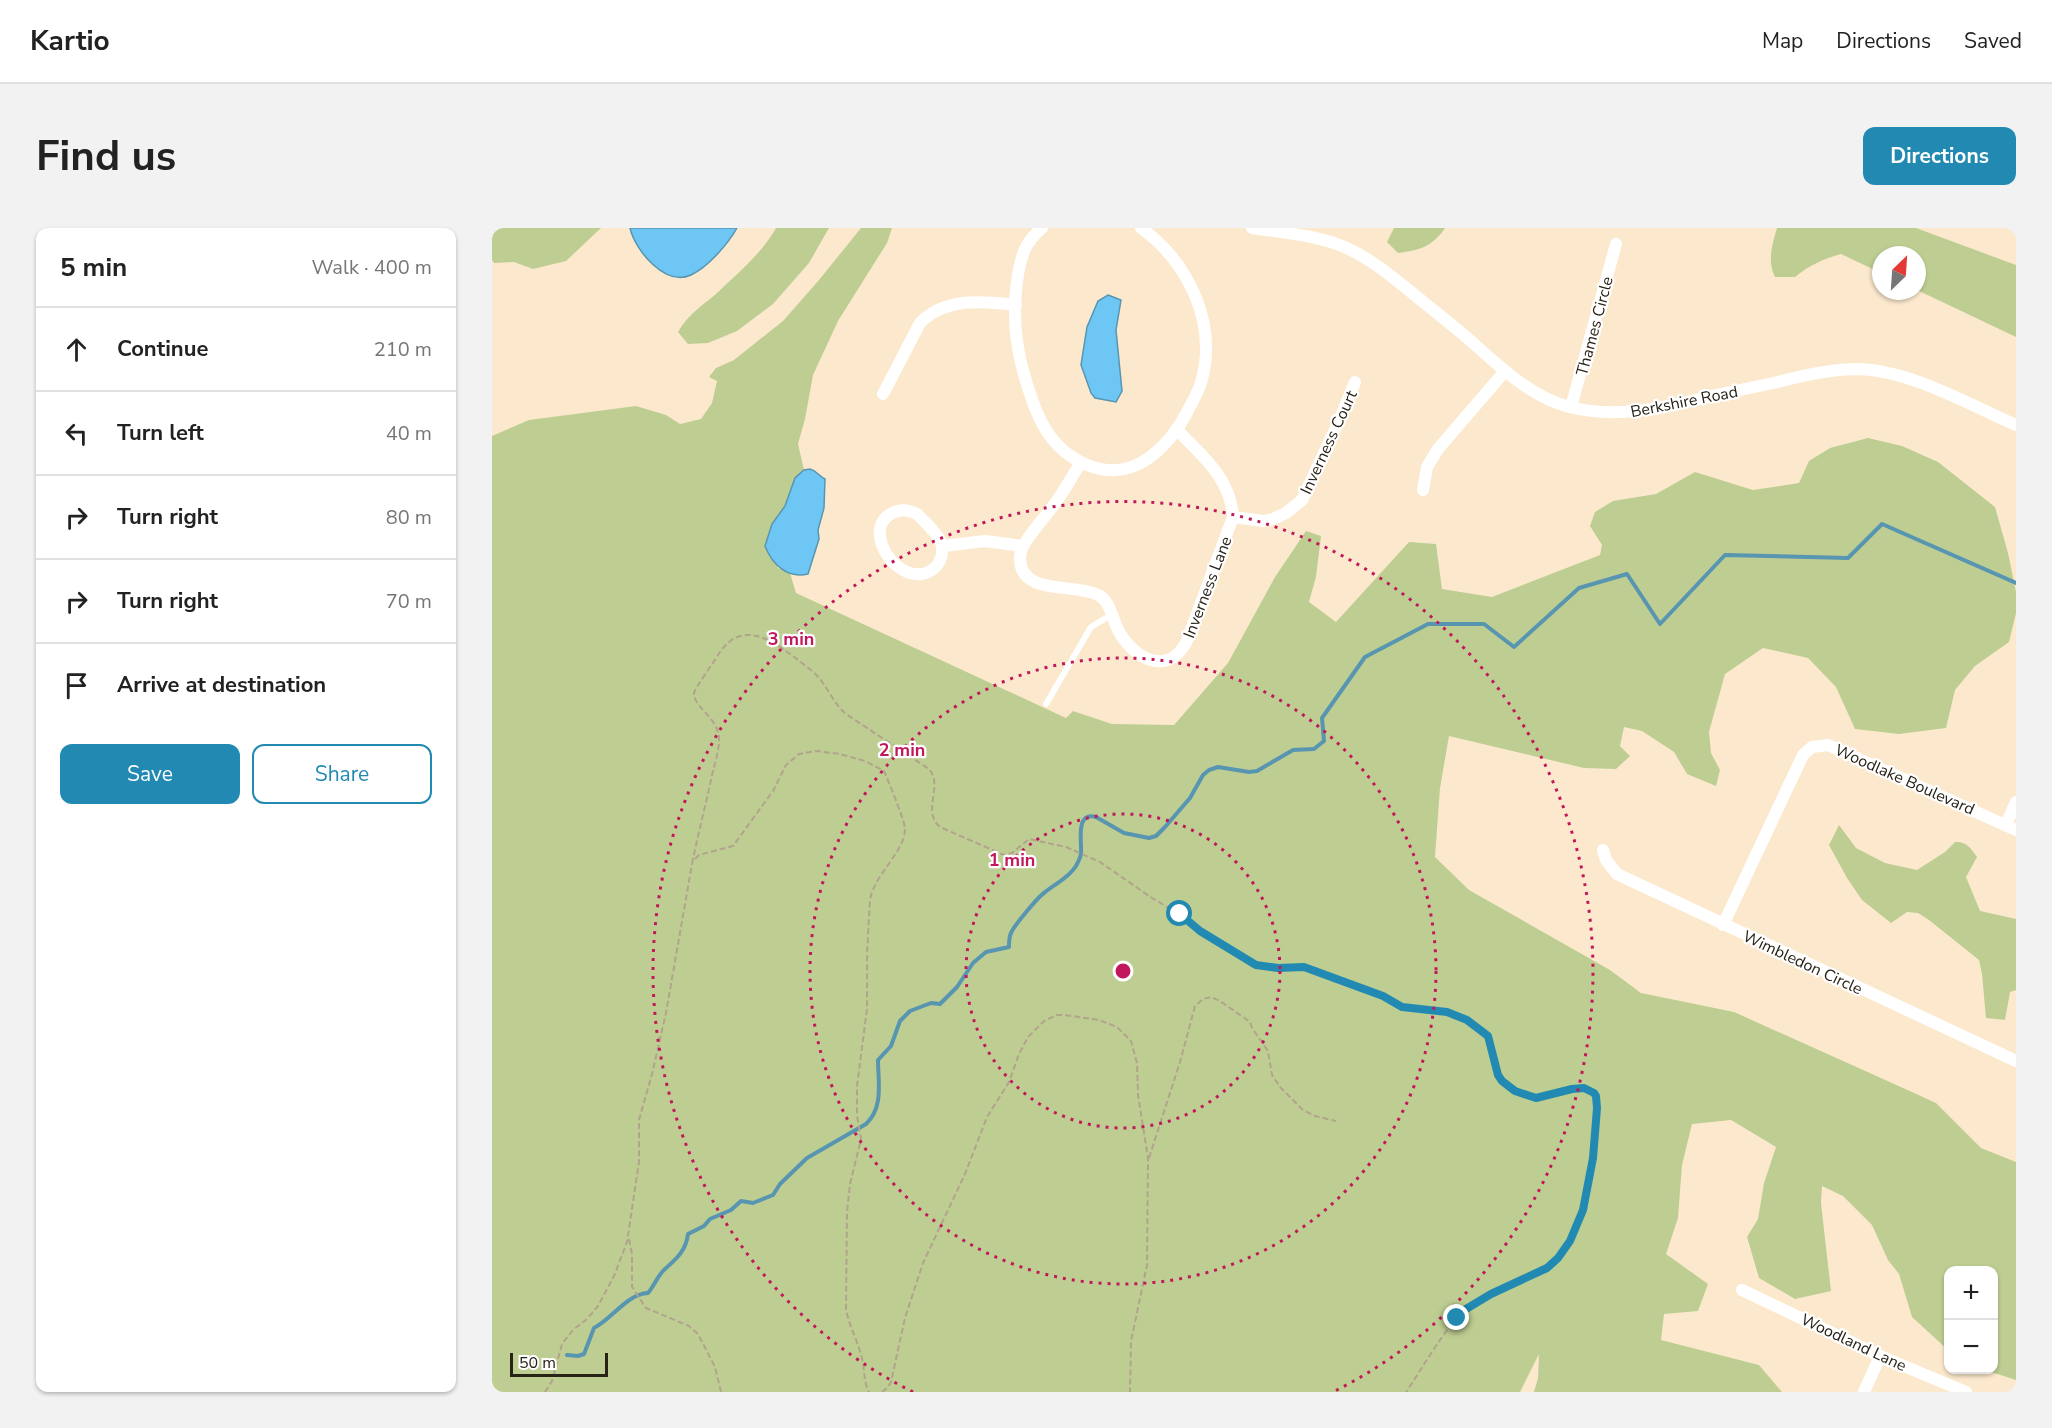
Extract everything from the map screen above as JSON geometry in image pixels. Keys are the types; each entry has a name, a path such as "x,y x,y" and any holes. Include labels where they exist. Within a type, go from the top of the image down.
{"street":[{"path":"1042,228 1031,238 1025,248 1018,275 1016,338 1020,360 1037,413 1044,427 1058,444 1080,464 1103,470 1133,466 1154,453 1176,429 1202,381 1206,337 1200,308 1188,280 1149,230"},
{"name":"Berkshire Road","path":"1252,228 1305,235 1329,241 1362,256 1384,270 1504,371 1555,403 1608,413 1648,410 1810,375 1859,369 1917,381 2016,425"},
{"name":"Thames Circle","path":"1571,407 1616,244"},
{"path":"883,394 920,323 928,315 936,310 967,302 982,301 1016,305"},
{"path":"1424,490 1428,467 1438,449 1504,371"},
{"name":"Inverness Court","path":"1233,517 1264,521 1273,519 1286,513 1302,500 1340,421 1355,382"},
{"name":"Inverness Lane","path":"1023,546 1021,567 1031,581 1040,585 1088,591 1098,595 1107,604 1125,641 1144,657 1154,662 1163,662 1180,653 1198,614 1233,517 1233,504 1221,477 1176,429"},
{"path":"943,546 985,541 1023,546 1080,464"},
{"path":"904,510 917,514 937,535 943,546 941,558 932,570 925,573 909,573 900,568 884,549 880,542 880,526 896,511 904,510"},
{"name":"Woodlake Boulevard","path":"1723,925 1803,755 1818,744 1828,744 2011,827"},
{"path":"2011,827 2016,802"},
{"name":"Wimbledon Circle","path":"1603,850 1606,860 1617,874 2016,1061"},
{"name":"Woodland Lane","path":"1742,1290 1880,1356 1966,1392"},
{"path":"1864,1392 1880,1356"}],"lane":[{"path":"1046,704 1088,632 1098,622 1111,615"}],"path":[{"path":"545,1392 552,1381 562,1344 598,1306 614,1276 628,1233 639,1162 639,1120 666,1013 692,864 708,799 719,736 713,720 698,704 694,695 696,687 706,676 727,641 743,635 762,638 781,647 818,676 835,703 846,714 929,769 935,777 933,818 939,827 1004,855 1012,853 1029,839 1070,849 1090,858 1180,914 1200,931 1251,963 1278,968 1304,967 1383,996 1402,1007 1447,1012 1467,1020 1488,1036 1498,1075 1515,1091 1536,1098 1564,1090 1590,1089 1596,1096 1592,1170 1583,1210 1576,1230 1565,1250 1547,1268 1500,1290 1462,1312 1406,1392"},
{"path":"692,864 699,855 733,846 773,791 786,765 799,754 816,751 840,754 865,761 884,771 905,829 900,846 876,884 870,899 867,1009 857,1086 857,1116 861,1137 848,1198 845,1295 848,1319 861,1352 866,1387 869,1392"},
{"path":"1148,1160 1180,1062 1195,1006 1203,999 1211,997 1250,1022 1268,1051 1272,1074 1280,1087 1303,1110 1315,1116 1336,1121"},
{"path":"882,1392 891,1382 905,1318 926,1258 965,1174 987,1118 1009,1082 1028,1037 1044,1021 1058,1015 1075,1015 1109,1023 1131,1041 1136,1057 1138,1095 1148,1160 1148,1266 1131,1341 1130,1392"},
{"path":"628,1233 633,1290 642,1304 650,1310 689,1326 698,1334 715,1366 721,1392"},
{"path":"624,1248 630,1248"}],"green space":[{"path":"492,228 601,228 566,261 533,269 514,262 494,263 492,260"},
{"path":"776,228 829,228 809,263 773,304 737,331 708,343 688,344 678,332 682,326 749,262"},
{"path":"861,228 892,228 887,243 838,321 813,375 798,444 804,470 795,478 785,506 772,524 778,568 790,573 796,593 1066,718 1073,711 1112,724 1174,725 1228,663 1275,577 1306,531 1321,536 1316,577 1309,602 1336,622 1409,542 1436,544 1442,589 1492,597 1600,555 1602,545 1590,526 1595,512 1613,501 1656,494 1695,472 1753,490 1799,483 1809,461 1830,448 1868,438 1902,446 1938,462 1995,507 2016,592 2016,613 2009,642 1975,666 1955,690 1946,728 1899,734 1855,729 1836,687 1808,658 1763,648 1725,674 1709,732 1711,753 1720,770 1716,786 1687,774 1674,752 1642,731 1624,727 1620,746 1630,756 1616,769 1584,768 1449,736 1440,788 1435,857 1469,890 1610,970 1641,993 1734,1012 1912,1092 1936,1103 1981,1148 2016,1162 2016,1380 1997,1374 1998,1266 1944,1266 1944,1346 1912,1317 1899,1274 1888,1260 1872,1225 1843,1196 1822,1186 1821,1203 1831,1291 1795,1299 1759,1278 1747,1237 1758,1219 1764,1183 1776,1147 1731,1120 1692,1124 1682,1165 1678,1218 1666,1254 1708,1284 1698,1311 1664,1314 1661,1340 1759,1365 1782,1392 1534,1392 1538,1378 1539,1354 1520,1392 492,1392 492,436 529,420 636,406 666,415 680,424 701,419 712,403 717,381 709,377 716,368 734,360 783,321"},
{"path":"1394,228 1445,228 1435,240 1425,246 1398,253 1387,242"},
{"path":"1777,228 1916,228 2016,265 2016,337 1926,294 1926,246 1872,246 1872,269 1841,254 1817,263 1795,277 1775,277 1771,265 1772,247"},
{"path":"1839,825 1856,848 1885,863 1917,870 1945,852 1955,842 1965,844 1970,848 1977,857 1966,877 1980,911 2016,919 2016,990 2010,992 2005,1020 1986,1018 1979,960 1918,913 1907,912 1891,923 1862,900 1829,845"}],"water":[{"path":"630,228 737,228 711,261 691,275 681,277 671,276 653,264 638,246"},
{"path":"1108,295 1121,300 1116,330 1122,391 1116,402 1095,398 1081,365 1087,327 1098,301"},
{"path":"810,469 825,479 824,508 818,530 819,539 808,574 800,575 781,569 765,546 772,524 785,506 795,478 804,470"}],"waterway":[{"path":"567,1355 584,1354 594,1328 626,1302 640,1294 648,1293 663,1271 683,1250 688,1234 704,1226 710,1219 731,1210 741,1201 753,1203 773,1195 780,1184 807,1158 866,1124 872,1117 878,1102 878,1060 891,1046 900,1021 910,1011 931,1003 940,1004 957,987 973,963 986,952 1009,947 1011,933 1026,912 1076,866 1081,855 1081,829 1085,819 1089,816 1096,817 1124,833 1149,838 1156,836 1190,798 1203,775 1209,770 1218,767 1249,772 1257,771 1293,750 1314,749 1324,741 1322,718 1365,657 1428,624 1484,624 1514,647 1579,588 1627,574 1660,624 1725,555 1848,558 1882,524 2016,583"}],"route":[{"path":"1180,914 1200,931 1256,965 1278,968 1304,967 1383,996 1402,1007 1447,1012 1467,1020 1488,1036 1498,1075 1515,1091 1536,1098 1572,1089 1590,1089 1594,1093 1597,1108 1592,1170 1583,1210 1576,1230 1565,1250 1547,1268 1491,1294 1466,1309 1457,1318"}]}
